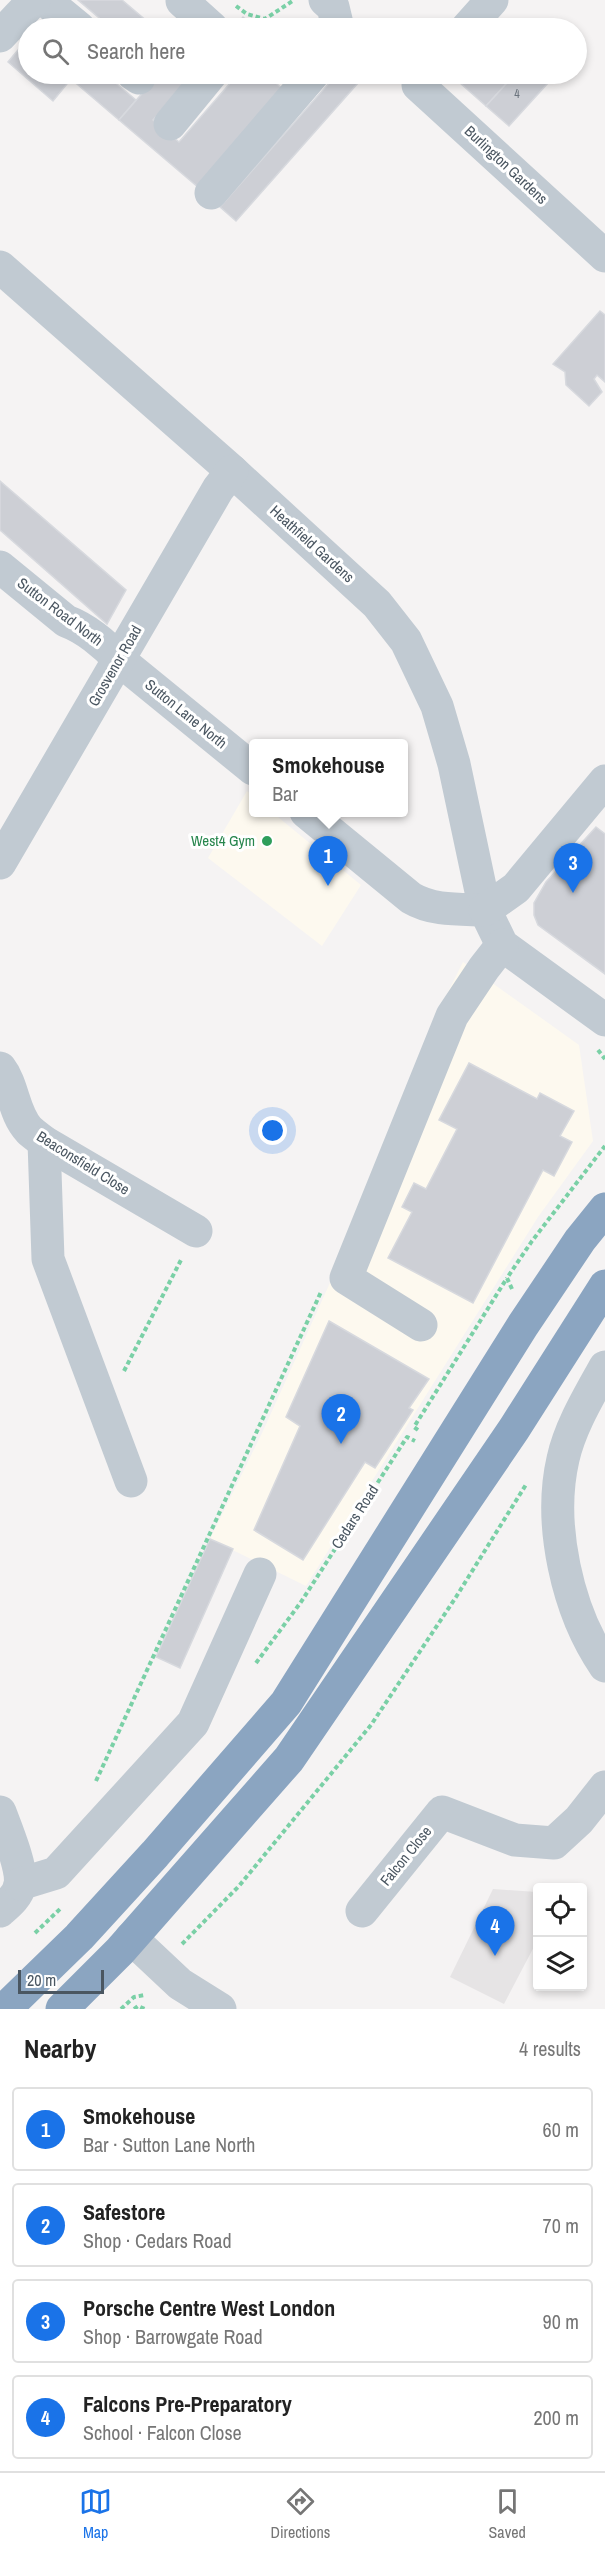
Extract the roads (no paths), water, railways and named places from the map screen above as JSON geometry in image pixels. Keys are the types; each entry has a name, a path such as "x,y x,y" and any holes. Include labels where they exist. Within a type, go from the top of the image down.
{"highway":[{"path":"5,2009 79,1937 155,1854 286,1703 522,1325 580,1240 605,1209"},
{"path":"62,2009 126,1944 289,1759 514,1429 605,1286"}],"street":[{"path":"0,36 34,0"},
{"path":"45,0 67,18"},
{"path":"182,0 201,18"},
{"path":"325,0 333,7 336,18"},
{"path":"476,18 492,0"},
{"path":"170,124 203,84"},
{"path":"211,193 304,84"},
{"name":"Burlington Gardens","path":"419,84 605,256"},
{"name":"Heathfield Gardens","path":"0,267 232,471 377,604 406,641 437,706 454,764 484,910"},
{"name":"Grosvenor Road","path":"0,863 218,489 232,471"},
{"name":"Sutton Road North","path":"0,567 66,621 76,625 110,650 118,659"},
{"name":"Sutton Lane North","path":"118,659 249,766"},
{"path":"311,817 411,898 422,904 438,908 484,910 516,888 600,797"},
{"path":"484,910 502,945 605,1020"},
{"path":"421,1325 346,1278 452,1016 502,945"},
{"name":"Beaconsfield Close","path":"0,1068 6,1075 17,1110 28,1129 44,1142 196,1231"},
{"path":"44,1142 48,1259 131,1480"},
{"path":"605,1367 575,1426 563,1459 557,1510 572,1601 592,1647 605,1666"},
{"path":"20,1884 56,1873 193,1723 260,1574"},
{"name":"Falcon Close","path":"362,1911 442,1812 515,1840 554,1843 579,1820 605,1787"},
{"path":"0,1812 17,1860 20,1884 12,1900 0,1911"},
{"path":"126,1944 180,1984 220,2009"}],"place":[{"name":"West4 Gym","path":"267,841"},
{"name":"Smokehouse","path":"328,886"},
{"name":"Porsche Centre West London","path":"573,893"},
{"name":"Safestore","path":"341,1444"},
{"name":"Falcons Pre-Preparatory","path":"495,1956"}]}
